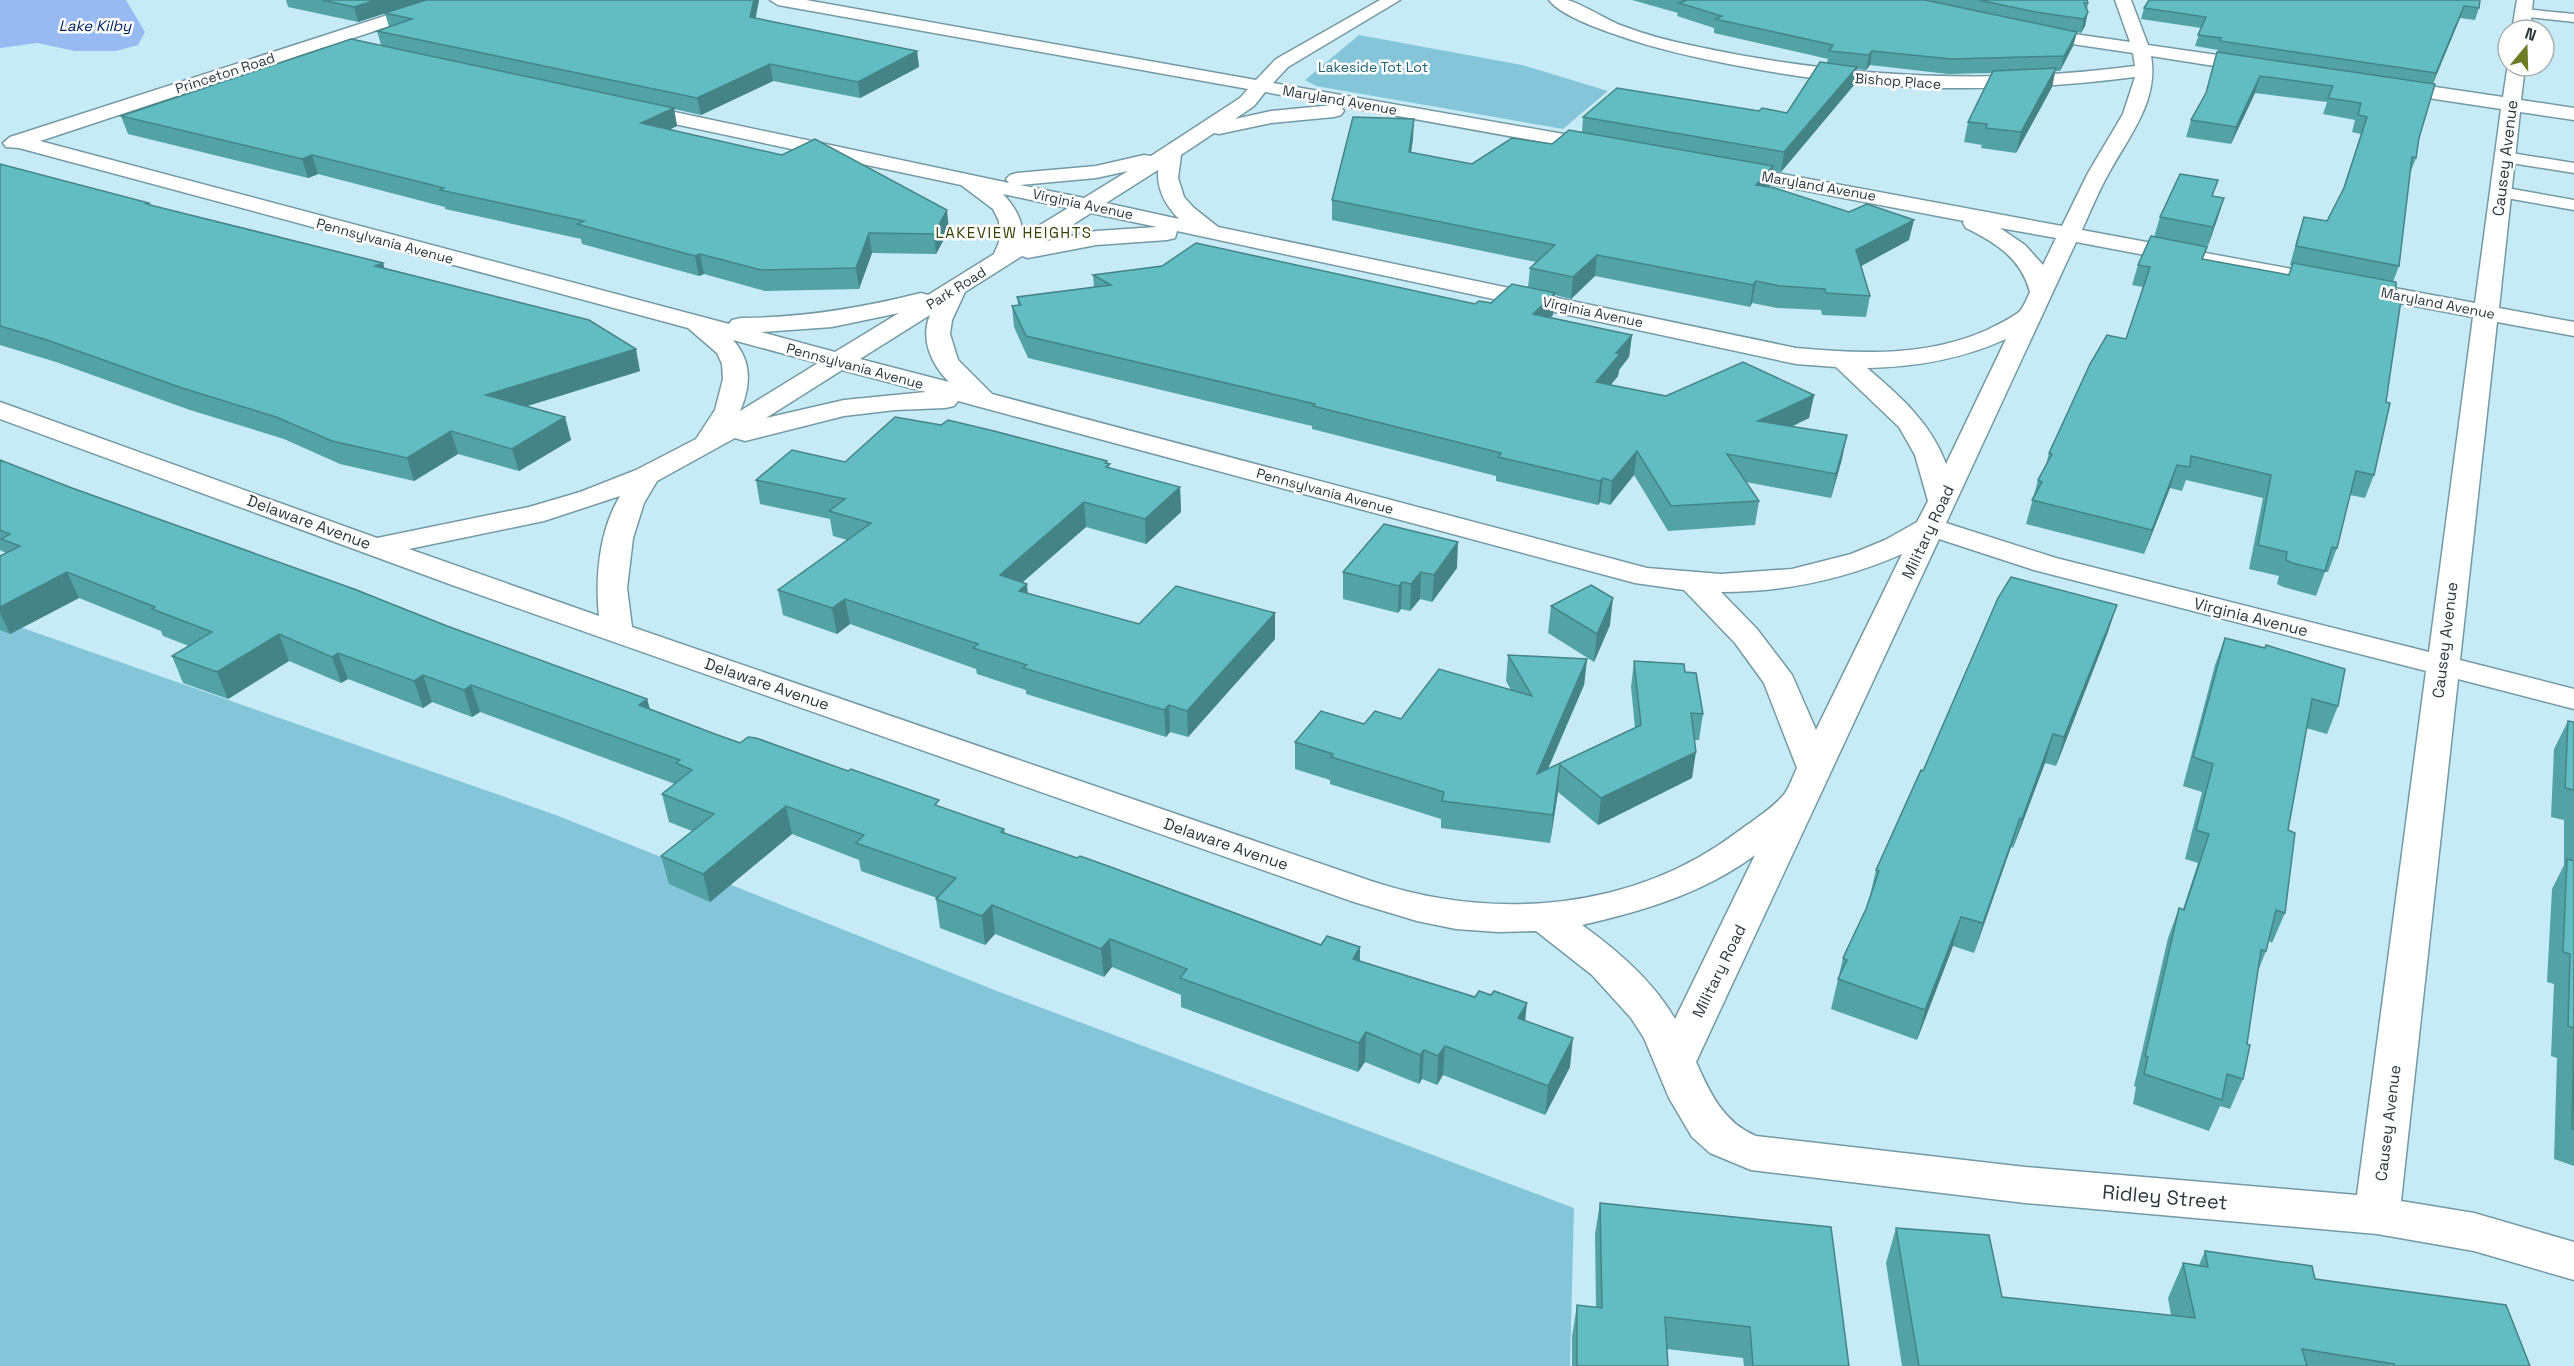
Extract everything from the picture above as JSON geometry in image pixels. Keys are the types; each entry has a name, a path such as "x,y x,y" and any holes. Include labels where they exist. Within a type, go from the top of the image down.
{"street":[{"name":"Princeton Road","path":"8,144 450,0"},
{"name":"Maryland Avenue","path":"778,0 1620,150"},
{"name":"Park Road","path":"375,547 534,515 590,498 646,476 703,446 1171,153 1247,102 1262,86 1270,73 1282,63 1392,0"},
{"name":"Bishop Place","path":"1557,0 1593,19 1655,41 1751,63 1832,75 1927,83 2000,84 2095,77 2144,70"},
{"name":"Military Road","path":"1676,1060 2098,173 2131,117 2144,78 2144,70 2140,49 2123,0"},
{"path":"2013,29 2279,70"},
{"path":"322,41 403,59"},
{"path":"1157,68 1182,78 1207,100 1211,108 1210,120 1203,132"},
{"name":"Causey Avenue","path":"2377,1215 2514,78"},
{"path":"2372,84 2574,114"},
{"name":"Virginia Avenue","path":"610,104 1796,356 1844,361 1916,358 1957,349 1986,340 2015,327 2037,303"},
{"path":"1203,132 1271,117 1309,112 1398,111"},
{"name":"Pennsylvania Avenue","path":"8,144 682,320 1646,577 1695,584 1737,585 1771,582 1836,570 1878,556 1936,514"},
{"path":"953,177 1000,179 1066,176 1133,164 1171,153"},
{"path":"1171,153 1166,170 1168,189 1176,204 1188,215 1220,232"},
{"name":"Maryland Avenue","path":"1713,167 2574,329"},
{"path":"953,177 991,194 1004,207 1011,223 1011,240 1004,258"},
{"path":"1930,206 1968,220 2012,245 2029,260 2040,276 2037,303"},
{"path":"1004,258 1096,238 1220,232"},
{"path":"682,320 750,326 802,322 891,309 956,288"},
{"path":"956,288 945,304 937,325 938,342 945,363 961,383 986,401"},
{"path":"682,320 709,332 723,343 733,360 737,377 733,401 720,426 703,446"},
{"path":"1844,361 1899,410 1921,437 1937,471 1936,514"},
{"path":"703,446 821,413 881,403 940,400 986,401"},
{"name":"Delaware Avenue","path":"0,410 375,547 1419,909 1482,918 1544,917 1581,913 1647,894 1694,875 1735,851 1808,785"},
{"path":"617,632 612,588 618,538 630,503 646,476"},
{"name":"Virginia Avenue","path":"1936,514 2045,564 2574,699"},
{"path":"1695,584 1746,636 1780,682 1808,785"},
{"path":"1544,917 1591,950 1631,989 1657,1025 1676,1060"},
{"name":"Ridley Street","path":"1676,1060 1699,1116 1720,1138 1751,1153 2025,1185 2377,1215 2474,1232 2574,1261"}],"lane":[{"path":"2523,14 2574,18"},
{"path":"2505,157 2574,168"},
{"path":"2500,192 2574,205"}],"green space":[{"name":"Lakeside Tot Lot","path":"1359,35 1522,65 1608,91 1563,129 1316,86 1305,80"},
{"path":"0,620 556,815 997,991 1574,1208 1570,1366 0,1366"}],"water":[{"name":"Lake Kilby","path":"0,0 126,0 145,32 138,45 116,51 75,51 37,43 0,48"}],"building":[{"path":"322,0 376,0 354,7"},
{"path":"426,0 754,0 750,17 917,51 858,82 770,64 697,98 377,31 412,19 385,13"},
{"path":"1682,0 1925,0 2077,32 2064,56 1951,59 1872,51 1869,55 1829,51 1833,45 1715,19 1722,16 1679,3 1685,1"},
{"path":"1979,0 2087,0 2088,3 2084,3 2088,12 2084,19 2035,12"},
{"path":"2149,0 2480,0 2479,8 2464,6 2436,73 2220,41 2221,38 2198,35 2206,17 2144,8"},
{"path":"351,39 674,108 641,123 782,155 815,139 947,210 934,234 869,233 856,268 761,270 700,254 695,256 577,224 584,221 440,190 444,188 312,155 302,159 121,116"},
{"path":"2217,52 2435,84 2419,138 2416,158 2412,157 2399,266 2296,246 2304,217 2327,221 2344,188 2367,117 2358,115 2361,103 2328,98 2333,86 2260,76 2236,127 2191,120 2206,93"},
{"path":"1820,62 1857,67 1784,152 1583,117 1617,88 1759,111 1762,108 1787,113"},
{"path":"2056,68 2021,132 1986,128 1987,124 1968,122 1993,71"},
{"path":"1353,117 1414,119 1409,152 1472,164 1512,138 1552,144 1569,130 1773,166 1756,185 1775,188 1849,212 1867,204 1914,220 1856,250 1870,296 1826,293 1825,289 1780,286 1756,281 1753,285 1597,255 1573,277 1530,268 1555,245 1332,200"},
{"path":"0,164 149,203 146,204 383,263 375,266 589,320 636,349 486,395 565,417 512,449 451,431 407,458 332,441 276,417 182,388 47,340 0,326"},
{"path":"2180,174 2218,180 2212,196 2224,198 2213,227 2160,217"},
{"path":"2151,236 2207,247 2202,259 2289,275 2293,263 2396,282 2396,299 2401,300 2386,402 2390,403 2374,475 2356,471 2337,548 2332,547 2325,571 2292,563 2286,560 2287,552 2258,545 2271,475 2191,456 2190,467 2177,465 2152,530 2032,500 2042,482 2038,480 2052,454 2049,453 2090,364 2107,335 2126,339 2150,267 2138,265"},
{"path":"1196,243 1475,304 1479,301 1491,303 1512,284 1555,293 1533,314 1632,335 1616,353 1620,354 1596,382 1666,396 1743,362 1814,395 1758,421 1847,435 1836,474 1727,454 1759,501 1671,506 1637,451 1612,481 1603,478 1600,481 1498,457 1501,453 1313,406 1315,404 1026,336 1012,306 1021,305 1017,297 1111,285 1093,275 1162,266"},
{"path":"895,417 941,425 948,420 994,431 1107,461 1105,463 1110,464 1106,467 1180,487 1145,519 1084,502 1000,575 1027,584 1019,591 1139,624 1176,586 1275,613 1187,711 1169,705 1164,710 1023,668 1027,665 973,648 978,644 845,599 832,608 778,590 871,523 829,511 845,499 756,480 792,450 845,462"},
{"path":"0,460 647,699 639,705 740,743 748,737 756,738 848,771 851,769 939,800 935,805 1004,829 1001,832 1077,858 1080,856 1321,945 1327,936 1360,947 1353,959 1475,997 1479,991 1491,995 1494,991 1527,1003 1518,1018 1573,1038 1548,1086 1445,1046 1438,1056 1424,1050 1420,1055 1366,1032 1359,1043 1180,978 1187,969 1110,939 1101,949 992,905 982,916 936,899 956,878 856,843 864,835 786,806 703,874 661,856 714,814 662,794 692,770 676,763 680,760 471,685 464,690 423,675 414,681 338,653 332,657 279,634 217,672 172,656 212,632 67,572 0,607 0,556 20,546 1,539 10,534 0,530"},
{"path":"1384,524 1458,542 1434,575 1421,572 1411,584 1402,582 1399,586 1343,572"},
{"path":"2011,577 2117,605 2064,737 2053,734 1983,923 1961,917 1925,1010 1838,979 1847,960 1843,958 1866,909 1879,871 1876,870 1921,770 1923,771 1998,598"},
{"path":"1591,585 1613,598 1597,634 1551,606"},
{"path":"2225,638 2265,648 2266,645 2345,669 2338,706 2312,699 2288,830 2295,833 2285,913 2276,910 2266,951 2261,950 2247,1044 2250,1045 2243,1079 2227,1074 2222,1100 2144,1074 2148,1057 2145,1056 2179,908 2184,910 2209,834 2196,830 2213,764 2193,757"},
{"path":"1508,655 1587,659 1537,774 1641,725 1634,661 1684,664 1685,672 1696,673 1703,714 1691,713 1696,752 1601,798 1560,765 1553,815 1442,801 1444,792 1331,757 1333,754 1295,742 1321,711 1364,724 1375,711 1401,719 1439,669 1532,696"},
{"path":"2568,721 2574,722 2574,790 2565,788"},
{"path":"2567,859 2574,861 2574,1028 2568,1026 2570,954 2563,952"},
{"path":"2574,1028 2574,1129 2572,1129"},
{"path":"1600,1203 1831,1227 1849,1366 1753,1366 1750,1327 1665,1317 1668,1366 1577,1366 1577,1305 1602,1308"},
{"path":"1896,1228 1989,1235 2002,1297 2195,1318 2183,1263 2208,1267 2205,1251 2312,1266 2315,1279 2506,1305 2530,1366 2395,1366 2302,1349 2307,1366 1919,1366"}],"district":[{"name":"LAKEVIEW HEIGHTS","path":"1014,232"}]}
